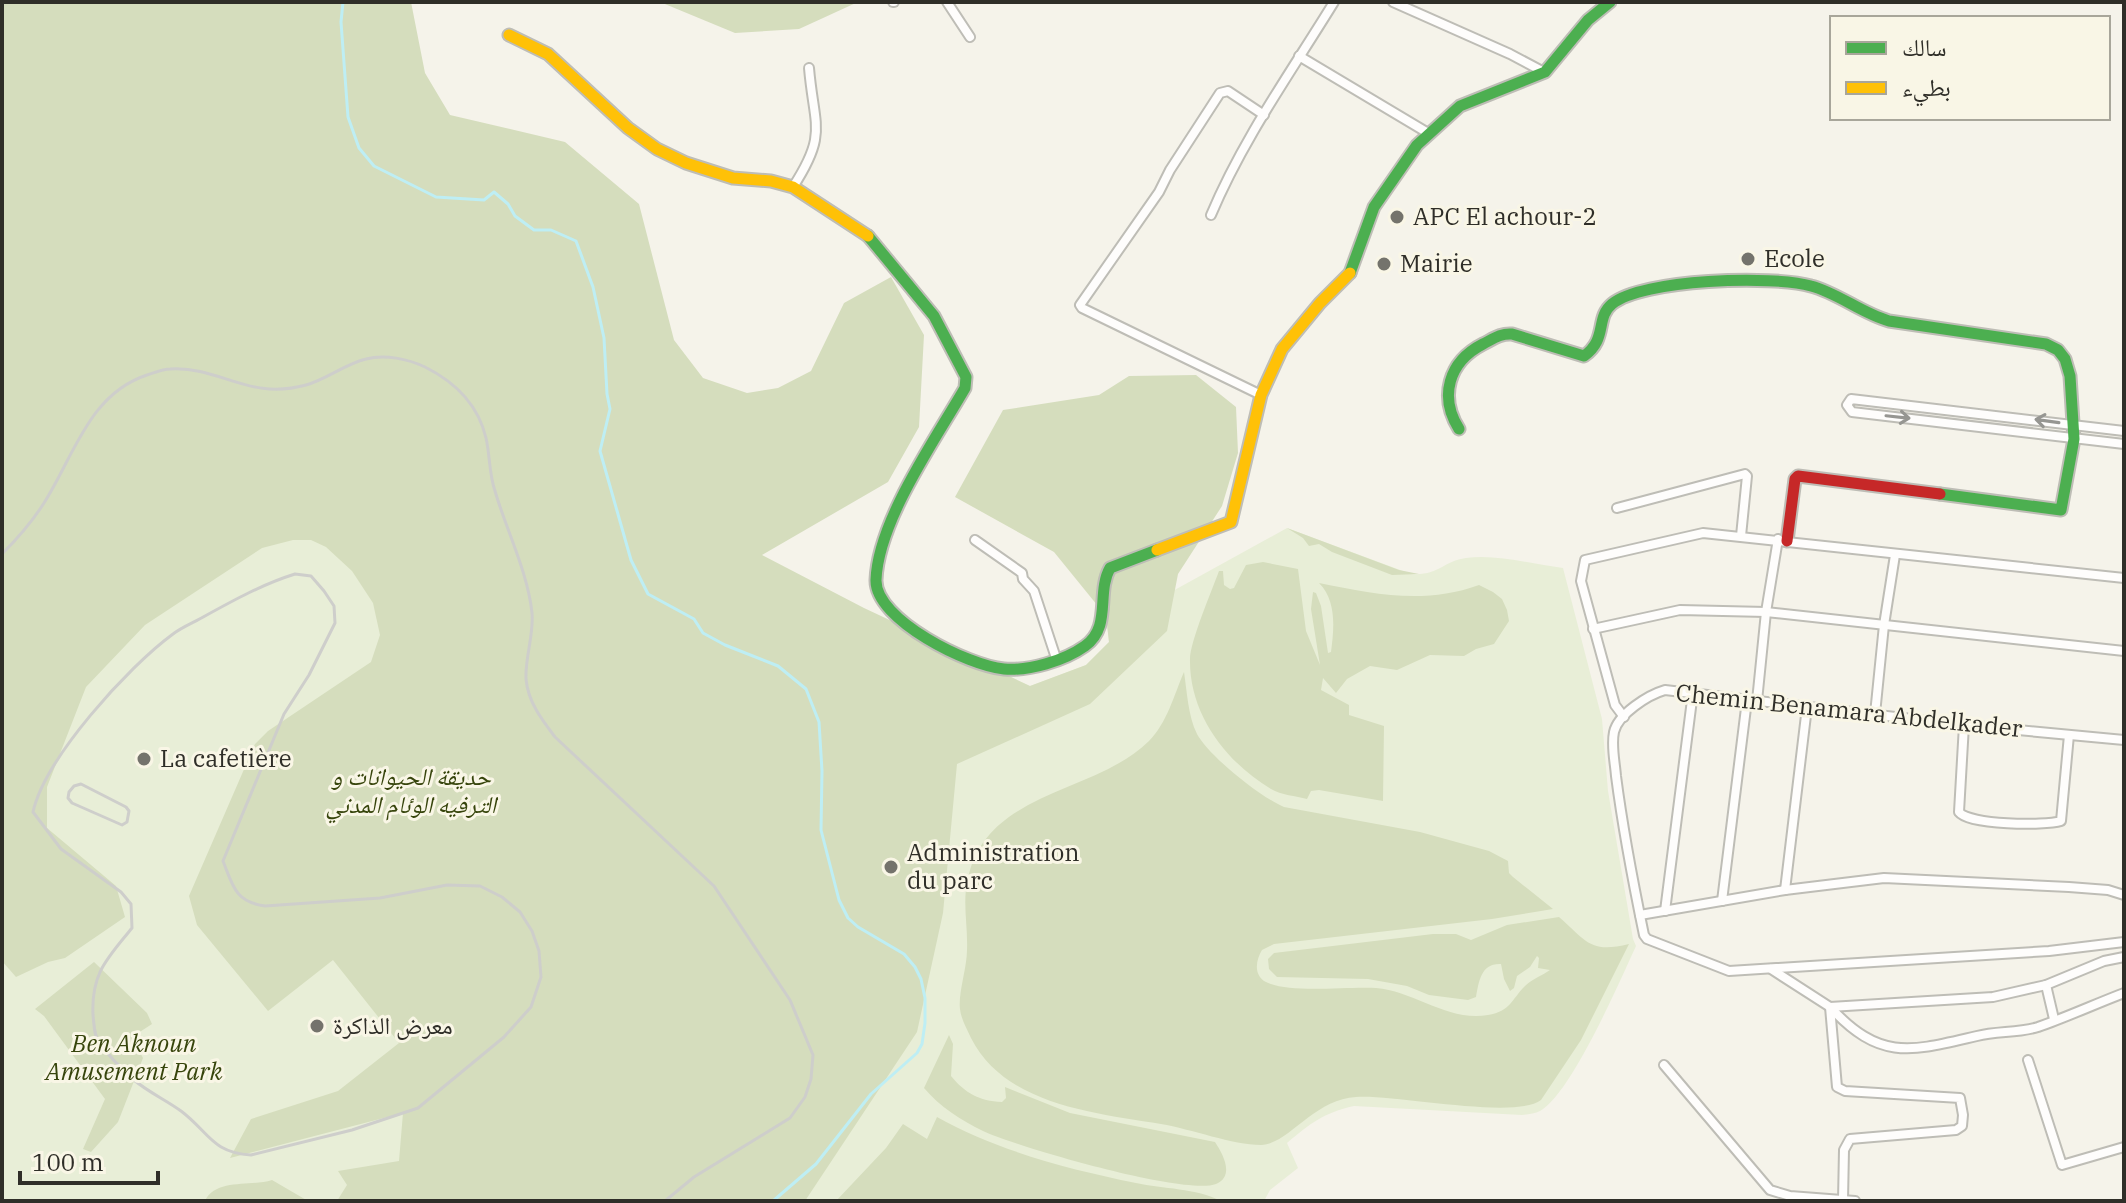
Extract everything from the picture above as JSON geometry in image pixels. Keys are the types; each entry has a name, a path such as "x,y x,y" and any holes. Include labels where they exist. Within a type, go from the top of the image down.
{"street":[{"path":"947,2 970,37"},
{"path":"1211,215 1229,174 1334,2"},
{"path":"1393,2 1545,72"},
{"path":"509,35 548,54 628,128 657,149 686,163 733,178 771,181 793,187 873,239 934,316 966,377 965,388 893,519 880,552 876,582 880,600 895,617 953,653 1000,669 1023,669 1080,649 1091,642 1100,629 1106,575 1110,568 1231,522 1261,395 1282,349 1320,303 1349,275 1374,207 1428,133 1460,106 1545,72 1588,20 1609,2"},
{"path":"1299,56 1428,133"},
{"path":"793,187 809,162 817,139 809,68"},
{"path":"1261,395 1080,305 1159,192 1220,93 1228,91 1264,115"},
{"path":"1459,429 1449,415 1446,391 1451,375 1480,344 1508,333 1584,356 1594,352 1600,341 1603,316 1608,306 1622,299 1697,282 1783,281 1814,287 1865,314 1893,323 2046,344 2058,350 2065,359 2070,376 2074,439 2061,510 1798,476 1795,479 1766,612 1722,901"},
{"path":"2124,431 1851,399 1847,405 1852,412 2124,444"},
{"path":"1617,508 1745,474 1741,536"},
{"path":"2124,578 1703,533 1585,560 1581,581 1615,705 1624,717 1614,730 1613,745 1623,831 1647,939 1724,970 2049,951 2124,942"},
{"path":"975,540 1022,573 1023,579 1034,591 1056,658"},
{"path":"1875,714 1895,555"},
{"path":"1593,629 1680,610 1766,612 2124,651"},
{"name":"Chemin Benamara Abdelkader","path":"1624,717 1652,694 1665,690 1964,725 2124,740"},
{"path":"1665,911 1693,692"},
{"path":"1785,890 1807,707"},
{"path":"1964,725 1959,812 1965,818 2009,823 2061,821 2069,735"},
{"path":"1640,915 1785,890 1884,878 2069,887 2108,890 2124,895"},
{"path":"1830,1007 1993,997 2046,985 2104,961 2124,957"},
{"path":"1771,969 1830,1007 1866,1039 1891,1047 1922,1049 1980,1035 2038,1026 2124,993"},
{"path":"2046,985 2054,1019"},
{"path":"1830,1007 1837,1087 1845,1091 1960,1098 1963,1115 1962,1126 1956,1130 1850,1139 1844,1150 1843,1200"},
{"path":"2028,1060 2062,1165 2124,1147"},
{"path":"1664,1065 1770,1190 1790,1196 1855,1201"}],"green space":[{"path":"2,2 411,2 425,73 450,115 565,142 639,204 674,340 703,378 747,393 778,388 811,371 844,303 891,277 924,335 919,427 888,482 762,555 864,608 1030,686 1086,665 1109,642 1106,616 1054,552 955,497 1003,410 1099,395 1129,376 1196,375 1236,407 1238,453 1222,506 1178,574 1167,631 1090,704 957,764 943,913 917,1032 805,1201 337,1201 347,1185 338,1171 399,1161 403,1113 230,1158 251,1119 338,1091 399,1043 333,960 268,1011 197,925 189,896 255,744 268,731 371,662 380,635 373,603 352,571 326,547 311,540 293,540 262,548 145,625 86,687 47,787 47,828 116,886 125,917 65,958 48,962 16,977 2,961"},
{"path":"660,2 858,2 799,29 735,33"},
{"name":"حديقة الحيوانات و الترفيه الوئام المدني","path":"336,125 722,523 780,570 1030,686 1086,665 1109,642 1106,616 1142,608 1287,528 1411,574 1428,573 1458,560 1478,557 1563,568 1602,719 1608,791 1636,946 1594,1035 1566,1083 1538,1112 1522,1115 1354,1106 1334,1112 1311,1124 1287,1143 1298,1168 1270,1190 1264,1201 2,1201 2,396"},
{"path":"1287,528 1399,570 1419,574 1392,575 1319,544 1309,546"},
{"path":"1263,562 1298,569 1306,631 1320,665 1311,609 1313,592 1321,606 1328,653 1331,652 1333,625 1329,598 1319,583 1399,596 1439,595 1479,585 1502,599 1509,621 1494,644 1464,656 1430,655 1397,670 1370,666 1347,679 1336,693 1323,678 1321,690 1349,705 1349,715 1384,726 1383,801 1319,790 1311,791 1307,799 1275,791 1225,751 1203,717 1191,679 1190,659 1219,571 1223,571 1224,585 1230,589 1234,588 1246,565"},
{"path":"1184,672 1197,734 1223,764 1262,794 1284,807 1420,832 1489,851 1508,861 1509,873 1553,909 1274,944 1262,950 1257,963 1257,971 1266,982 1304,989 1390,990 1459,1014 1488,1015 1506,1008 1528,984 1550,970 1538,968 1537,956 1530,967 1517,976 1510,991 1501,964 1489,966 1482,974 1476,997 1468,1000 1429,995 1407,986 1368,979 1277,977 1269,969 1268,959 1274,953 1433,934 1456,934 1471,940 1507,925 1559,917 1596,946 1629,944 1581,1040 1541,1100 1506,1108 1356,1097 1327,1105 1282,1137 1261,1145 1080,1110 1054,1102 1028,1092 986,1060 966,1028 960,1003 967,957 966,887 979,849 997,827 1019,810 1100,773 1126,759 1149,741 1165,717"},
{"name":"Ben Aknoun Amusement Park","path":"94,962 147,1013 152,1024 132,1037 143,1058 118,1122 91,1152 83,1149 105,1099 44,1016 35,1009"},
{"path":"949,1035 953,1044 951,1076 973,1095 1002,1102 1006,1098 1005,1087 1070,1113 1215,1142 1226,1164 1225,1176 1216,1184 1198,1186 1138,1177 1029,1148 975,1127 944,1107 924,1088"},
{"path":"937,1117 984,1140 1034,1158 1110,1178 1179,1189 1221,1201 836,1201 886,1148 903,1124 927,1139"},
{"path":"272,1180 308,1201 205,1201 210,1194 225,1186"}],"waterway":[{"path":"343,2 341,22 348,117 359,148 374,166 436,197 484,200 494,192 508,204 515,216 534,230 551,230 576,241 593,287 604,338 610,409 600,451 631,560 648,594 694,619 703,633 778,666 806,689 819,722 821,830 839,900 848,918 904,954 921,979 925,1023 922,1044 917,1053 871,1094 816,1164 773,1201"}],"railway":[{"path":"2,554 39,510 97,411 127,384 147,375 167,369 188,369 251,386 286,389 314,382 358,361 389,357 425,367 464,395 482,426 493,485 530,598 532,621 526,679 536,710 555,737 714,886 790,1000 813,1055 811,1079 805,1097 790,1118 694,1177 665,1201"},
{"path":"295,574 311,576 324,591 334,606 335,623 309,675 284,714 223,861 236,891 247,901 265,906 380,898 447,885 480,886 502,897 520,912 532,931 539,951 541,977 531,1007 504,1037 418,1108 352,1130 251,1155 219,1146 181,1111 134,1080 98,1041 93,1015 95,988 102,967 132,928 131,904 121,892 61,849 33,812 41,790 71,741 134,668 180,629 260,587 295,574"},
{"path":"81,784 126,807 129,811 127,822 122,825 72,803 68,798 69,792 81,784"}],"traffic: fast":[{"path":"1350,273 1374,207 1417,145 1460,106 1545,72 1588,20 1610,2"},
{"path":"868,236 934,316 966,377 965,388 910,481 887,532 876,580 880,595 891,610 926,638 969,659 1004,669 1035,667 1067,656 1093,638 1101,620 1104,588 1110,568 1157,550"},
{"path":"1459,429 1449,405 1450,381 1462,360 1497,337 1512,334 1584,356 1596,343 1607,310 1628,296 1678,284 1739,280 1793,283 1821,289 1889,321 2046,344 2058,350 2065,359 2070,376 2074,439 2061,510 1940,494"}],"traffic: slow":[{"path":"509,35 548,54 628,128 657,149 686,163 733,178 771,181 793,187 868,236"},
{"path":"1157,550 1231,522 1261,395 1282,349 1350,273"}],"traffic: jam":[{"path":"1787,541 1795,479 1798,476 1940,494"}],"place":[{"name":"APC El achour-2","path":"1397,217"},
{"name":"Ecole","path":"1748,259"},
{"name":"Mairie","path":"1384,264"},
{"name":"La cafetière","path":"144,759"},
{"name":"Administration du parc","path":"891,867"},
{"name":"معرض الذاكرة","path":"317,1026"}]}
